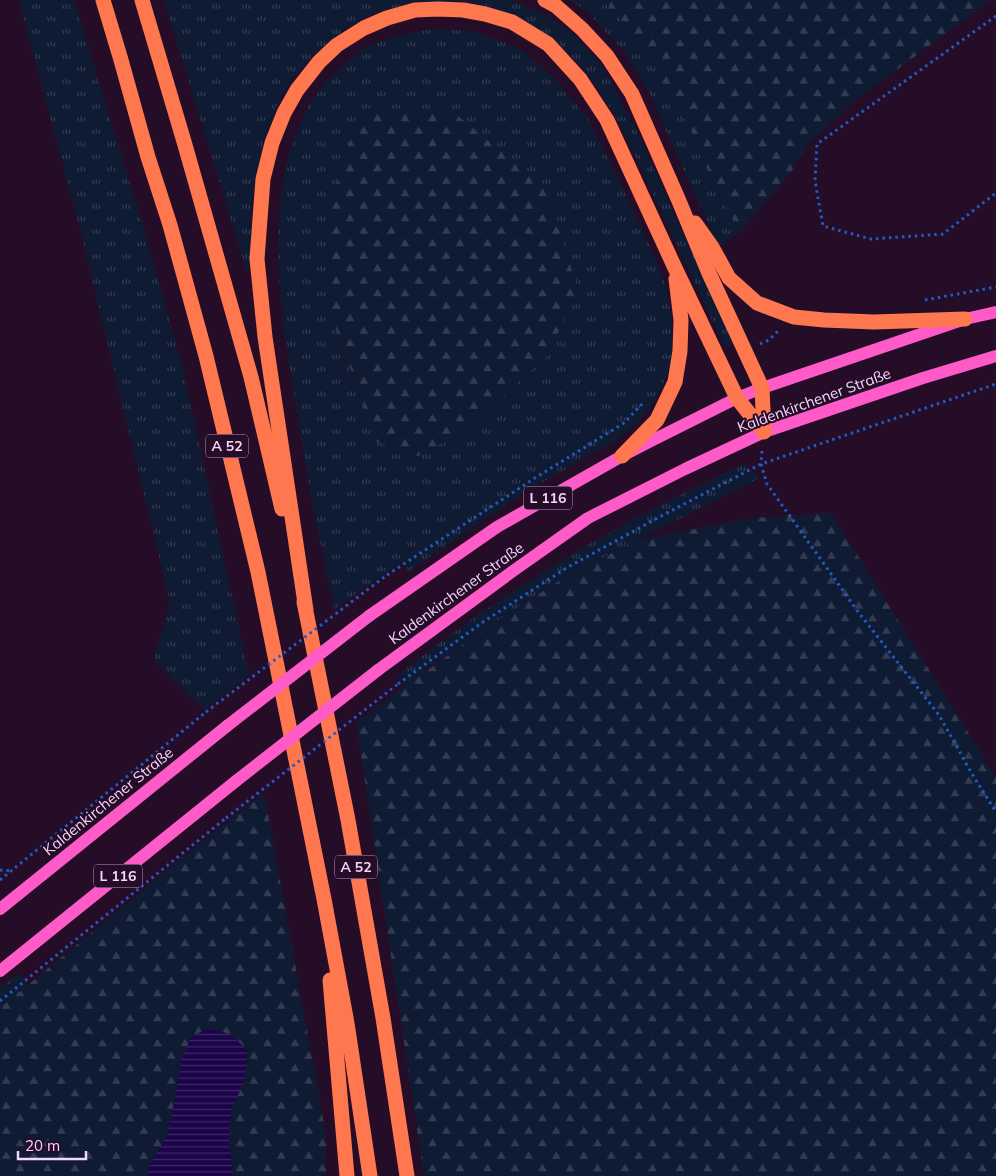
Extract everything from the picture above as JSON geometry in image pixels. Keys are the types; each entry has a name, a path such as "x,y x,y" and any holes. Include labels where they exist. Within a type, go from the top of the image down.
{"highway":[{"name":"A 52","path":"102,0 170,225 206,356 258,572 347,1023 370,1176"},
{"name":"A 52","path":"142,0 186,146 250,377 306,610 350,829 383,1018 407,1176"},
{"path":"545,0 556,6 582,28 607,56 632,94 708,271 762,388 764,432"},
{"path":"306,610 265,337 258,259 263,180 272,143 284,114 297,90 319,62 337,45 364,28 387,18 415,10 438,9 463,10 512,22 548,44 580,79 607,120 737,398 764,432"},
{"path":"679,201 712,247 729,278 756,303 794,317 824,320 874,322 965,319"},
{"path":"622,456 657,420 675,382 680,351 681,320 675,268"},
{"path":"324,899 347,1176"}],"main road":[{"name":"Kaldenkirchener Straße","path":"0,909 227,726 369,616 496,527 622,456 737,398 965,319 996,312"},
{"name":"Kaldenkirchener Straße","path":"0,971 236,780 378,670 588,518 764,432 923,378 996,356"}],"path":[{"path":"996,16 817,144 815,181 824,226 871,239 943,234 996,192"},
{"path":"0,1001 226,818 398,684 484,622 568,567 761,464 996,384"},
{"path":"761,464 767,484 780,503 859,612 939,715 996,812"},
{"path":"0,880 206,712 387,575"},
{"path":"0,870 12,870"}],"green space":[{"path":"19,0 74,0 140,216 182,365 249,675 204,710 154,660 170,602 80,229"},
{"path":"164,0 511,0 544,14 570,31 595,57 607,74 641,140 733,344 725,347 618,120 595,84 578,63 553,38 525,21 493,7 458,1 423,3 392,8 370,15 343,31 313,56 293,78 277,105 265,138 257,171 251,206 252,272 247,272"},
{"path":"570,0 601,0 616,13 651,60 689,126 708,170 739,232 719,247 650,94 624,51 587,12"},
{"path":"601,0 991,0 852,103 808,145 789,175 739,232 708,170 689,126 651,60 616,13"},
{"path":"432,29 475,31 524,51 553,77 587,117 653,253 667,290 672,322 673,360 657,398 644,415 615,441 522,494 409,571 402,562 334,609 310,492 283,325 278,229 282,184 293,140 309,105 326,81 365,47 390,38","holes":["331,204 354,382 332,318"]},
{"path":"452,111 545,187 578,289 548,355 468,428 418,456 377,442 332,318 331,204 358,112"},
{"path":"744,464 760,478 559,581 490,625 404,688 399,674 455,631 514,591 574,553 636,518"},
{"path":"831,513 996,777 996,1176 424,1176 356,722 490,625 559,581 637,540 753,518"},
{"path":"262,794 266,803 326,1135 326,1176 232,1176 229,1142 231,1110 245,1079 175,1099 167,1135 149,1167 148,1176 0,1176 0,1008"},
{"path":"20,973 28,985 0,1008 0,988"}],"shaded area":[{"path":"210,1028 232,1035 247,1050 245,1079 231,1110 229,1142 232,1176 148,1176 149,1167 167,1135 182,1057 192,1036"}]}
